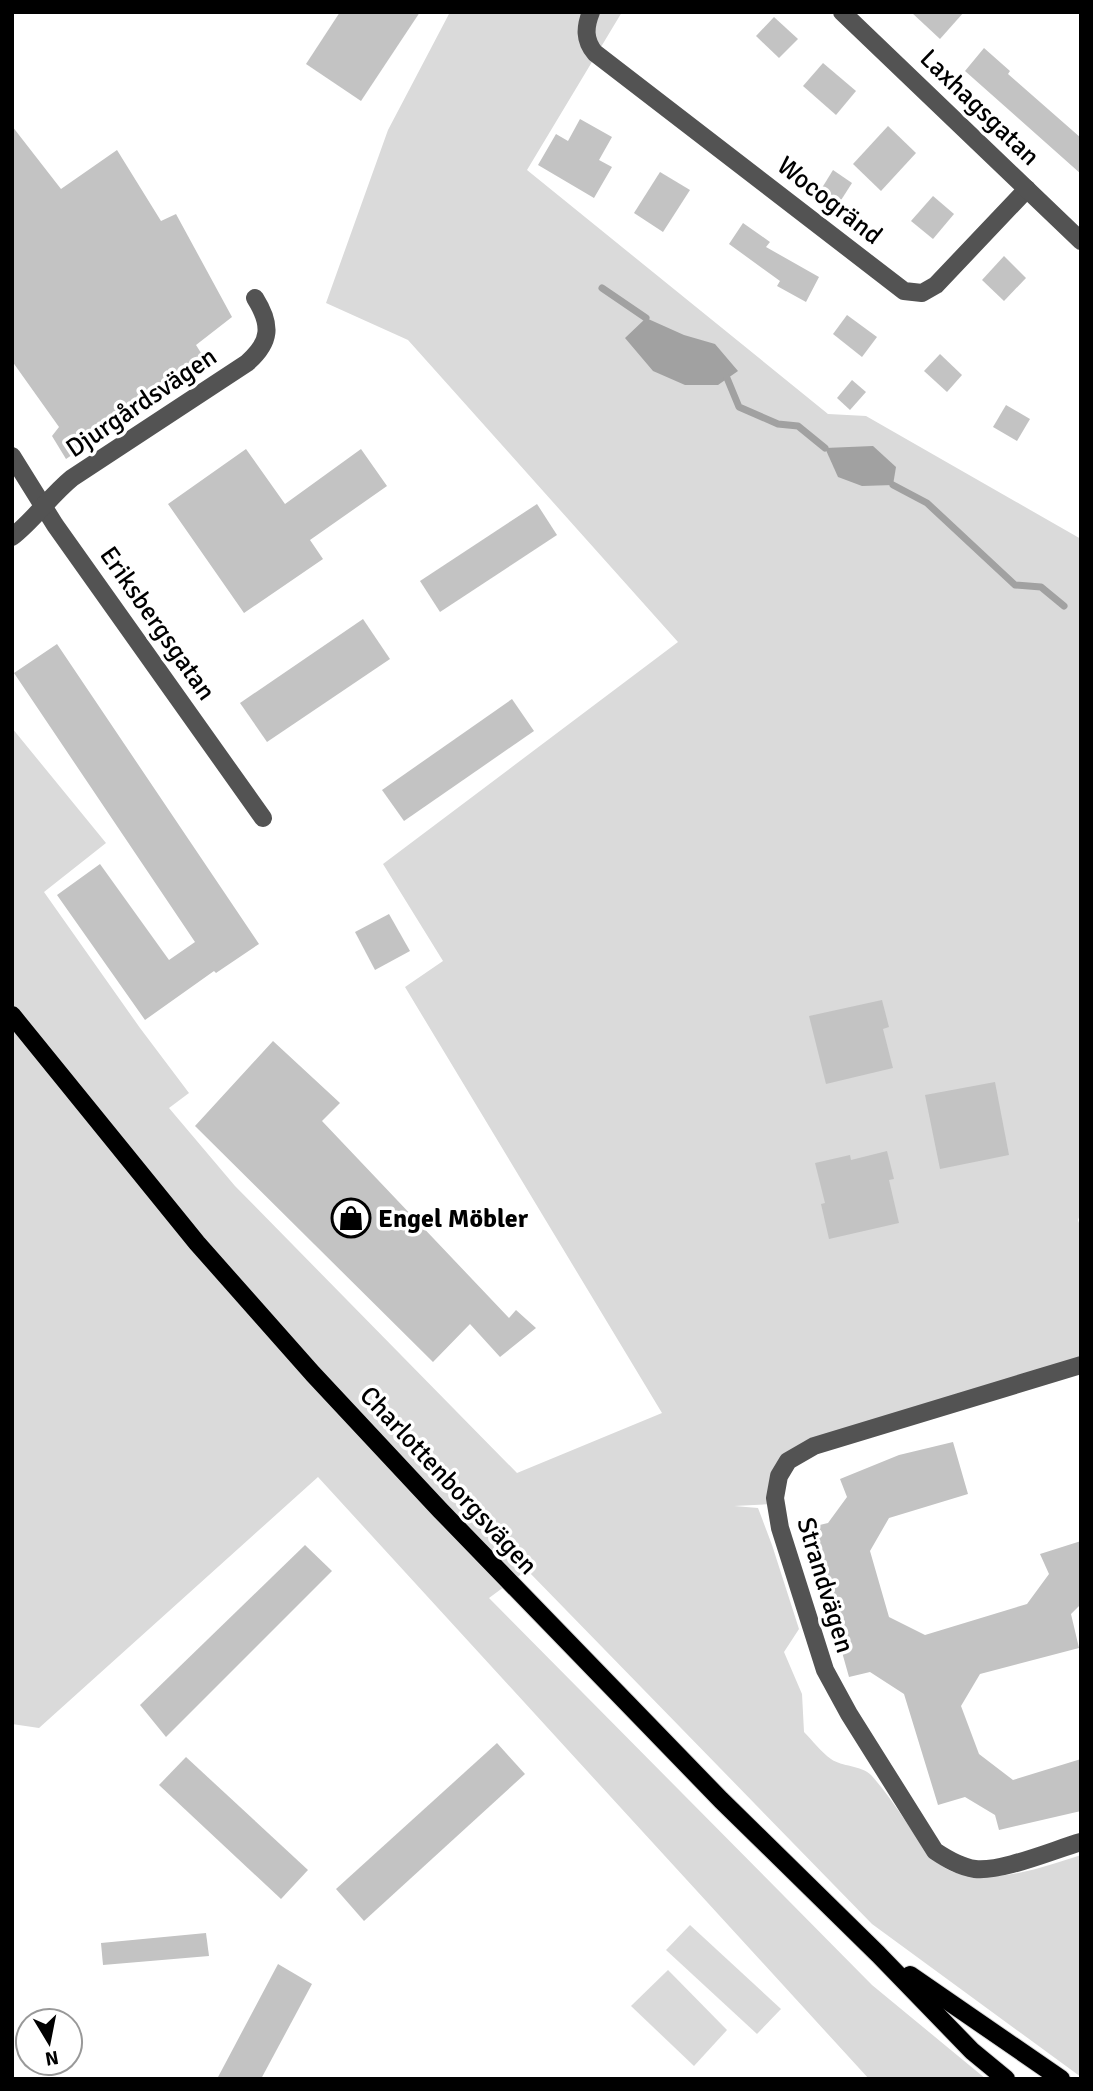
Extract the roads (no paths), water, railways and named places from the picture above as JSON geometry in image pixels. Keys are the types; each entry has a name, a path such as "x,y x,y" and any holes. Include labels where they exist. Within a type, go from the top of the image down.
{"main road":[{"name":"Charlottenborgsvägen","path":"12,1015 197,1243 313,1374 440,1510 721,1800 878,1954 972,2051 1006,2079"},
{"name":"Charlottenborgsvägen","path":"878,1954 1061,2079"}],"street":[{"name":"Wocogränd","path":"591,12 586,32 591,49 904,291 913,294 930,290 1027,189"},
{"name":"Laxhagsgatan","path":"842,12 1081,241"},
{"name":"Djurgårdsvägen","path":"12,537 72,478 260,352 267,328 261,307 255,298"},
{"name":"Eriksbergsgatan","path":"12,456 44,506 263,818"},
{"name":"Strandvägen","path":"1081,1365 806,1450 788,1461 779,1476 775,1498 780,1528 825,1670 849,1714 935,1851 974,1869 992,1868 1081,1842"}],"waterway":[{"path":"602,288 646,318"},
{"path":"727,378 739,407 778,424 798,426 825,448"},
{"path":"893,485 927,503 1015,585 1041,587 1064,606"}],"place":[{"name":"Engel Möbler","path":"351,1218"}]}
